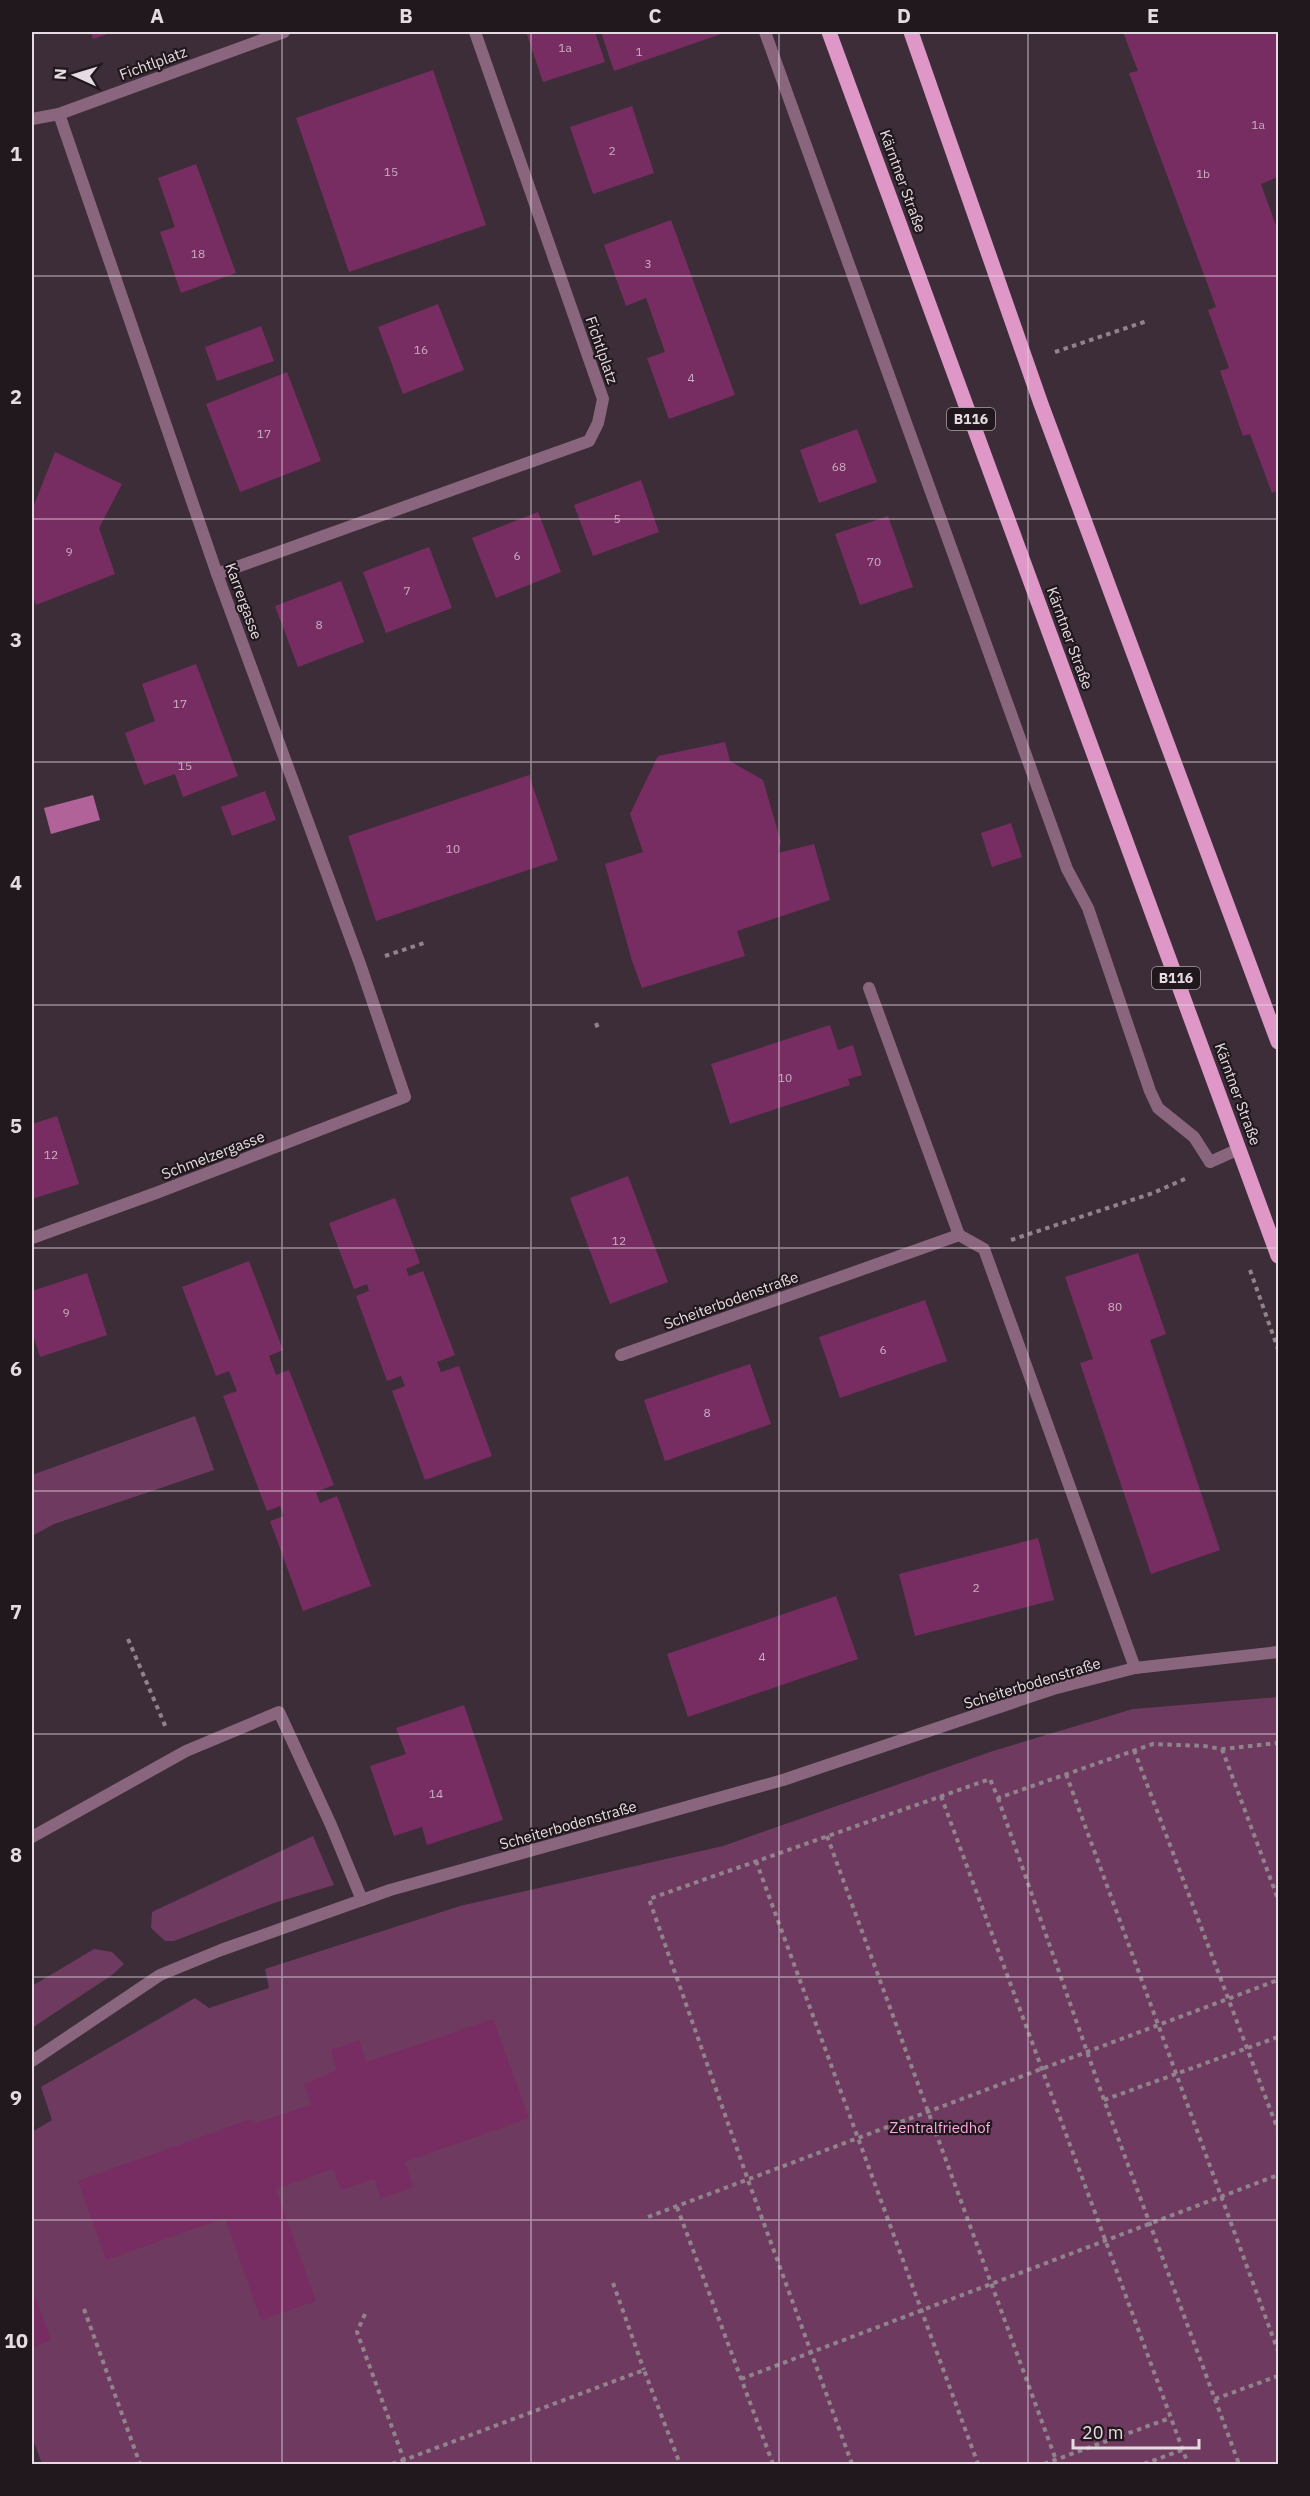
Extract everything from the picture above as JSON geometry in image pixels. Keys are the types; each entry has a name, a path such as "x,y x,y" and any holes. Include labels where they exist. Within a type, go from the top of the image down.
{"main road":[{"name":"Kärntner Straße","path":"829,32 1278,1256"},
{"path":"910,32 1041,404 1278,1042"}],"street":[{"name":"Fichtlplatz","path":"32,119 59,114 284,32"},
{"name":"Fichtlplatz","path":"217,574 589,441 598,423 603,399 476,32"},
{"path":"765,32 1067,869 1088,908 1150,1091 1158,1108 1194,1137 1210,1162 1239,1149"},
{"name":"Karrergasse","path":"59,114 217,574 360,964 405,1097"},
{"path":"869,988 959,1235 984,1249 1135,1668"},
{"name":"Schmelzergasse","path":"32,1238 405,1097"},
{"name":"Scheiterbodenstraße","path":"621,1355 959,1235"},
{"name":"Scheiterbodenstraße","path":"32,2061 160,1975 221,1950 390,1890 783,1780 1053,1689 1135,1668 1278,1652"},
{"path":"32,1837 186,1751 279,1712 331,1825 362,1900"}],"path":[{"path":"1054,352 1147,321"},
{"path":"360,964 427,942"},
{"path":"596,1023 598,1031"},
{"path":"984,1249 1153,1193 1187,1178 1210,1162"},
{"path":"128,1639 165,1728 186,1751"},
{"path":"998,1798 1153,1744 1222,1749 1278,1743"},
{"path":"1222,1749 1278,1899"},
{"path":"1134,1750 1278,2130"},
{"path":"1066,1774 1278,2351"},
{"path":"852,2464 748,2180 649,1899 990,1779 1104,2100 1239,2464"},
{"path":"941,1796 1188,2464"},
{"path":"827,1836 1056,2460"},
{"path":"756,1861 978,2464"},
{"path":"648,2217 1278,1980"},
{"path":"1104,2100 1278,2037"},
{"path":"741,2379 1278,2175"},
{"path":"677,2206 773,2464"},
{"path":"613,2283 680,2464"},
{"path":"84,2309 140,2464"},
{"path":"365,2314 357,2332 405,2462"},
{"path":"392,2464 405,2462 644,2370"},
{"path":"1215,2399 1278,2376"},
{"path":"1044,2464 1171,2418"},
{"path":"1144,2464 1182,2450"}],"green space":[{"path":"195,1416 214,1470 54,1524 32,1536 32,1475"},
{"name":"Zentralfriedhof","path":"1278,1697 1278,2464 42,2464 32,2437 32,2132 52,2120 41,2087 195,1998 209,2008 269,1988 265,1969 460,1906 723,1846 993,1751 1133,1709"},
{"path":"313,1836 334,1885 274,1903 174,1941 165,1941 151,1928 152,1912"},
{"path":"94,1949 112,1952 124,1964 112,1975 32,2028 32,1986"}],"shaded area":[{"path":"93,795 100,820 51,834 44,808"}],"building":[{"path":"91,32 113,32 93,39"},
{"path":"526,32 595,32 605,62 543,82"},
{"path":"601,32 727,32 614,71"},
{"path":"1123,32 1278,32 1278,177 1261,184 1278,231 1278,490 1272,493 1250,434 1243,436 1220,371 1229,368 1208,310 1216,307 1129,73 1138,71"},
{"path":"433,70 486,225 349,272 296,118"},
{"path":"632,106 654,173 593,194 570,127"},
{"path":"196,164 236,273 181,293 160,232 175,227 158,178"},
{"path":"671,220 735,395 669,419 647,358 665,352 646,298 626,306 604,245"},
{"path":"438,304 464,370 403,394 378,327"},
{"path":"261,326 274,361 217,381 205,347"},
{"path":"287,372 321,461 240,492 206,404"},
{"path":"857,429 877,482 819,503 800,450"},
{"path":"55,452 122,484 99,528 115,574 36,605 32,594 32,506"},
{"path":"641,480 659,532 593,556 574,505"},
{"path":"538,512 561,572 496,598 472,538"},
{"path":"888,516 913,587 860,605 835,534"},
{"path":"429,547 452,608 386,633 363,572"},
{"path":"341,581 364,642 298,667 275,606"},
{"path":"196,664 238,776 183,797 175,774 144,785 125,733 155,721 142,684"},
{"path":"725,742 730,761 763,780 781,842 778,853 814,844 830,900 737,931 745,956 642,988 632,961 605,864 643,852 630,814 658,756"},
{"path":"529,775 558,860 376,921 348,836"},
{"path":"265,791 276,820 232,836 221,807"},
{"path":"1011,823 1022,857 992,867 981,833"},
{"path":"830,1025 838,1050 853,1045 862,1075 848,1079 850,1085 730,1124 711,1064"},
{"path":"57,1116 79,1184 32,1199 32,1124"},
{"path":"628,1176 668,1282 610,1304 570,1198"},
{"path":"395,1198 420,1263 406,1269 409,1276 423,1271 455,1355 437,1362 441,1372 459,1366 492,1456 425,1480 392,1391 405,1386 401,1376 387,1381 356,1296 369,1291 367,1284 354,1289 329,1223"},
{"path":"1138,1253 1166,1334 1150,1340 1220,1550 1151,1574 1080,1363 1093,1359 1065,1277"},
{"path":"249,1261 283,1350 269,1356 276,1375 289,1370 334,1485 316,1492 320,1503 337,1496 371,1586 303,1611 270,1521 284,1516 280,1506 267,1511 223,1396 237,1391 229,1371 216,1376 182,1287"},
{"path":"87,1273 107,1335 40,1357 32,1332 32,1291"},
{"path":"925,1300 947,1361 840,1398 819,1337"},
{"path":"750,1364 771,1424 665,1461 644,1400"},
{"path":"1038,1538 1054,1600 915,1636 899,1574"},
{"path":"836,1596 858,1659 688,1717 667,1654"},
{"path":"464,1705 503,1820 427,1845 422,1827 394,1836 370,1766 406,1754 396,1728"},
{"path":"493,2019 529,2118 405,2162 413,2187 381,2199 374,2179 341,2190 333,2169 276,2189 316,2301 261,2320 225,2218 106,2260 78,2181 251,2119 253,2124 311,2105 304,2084 337,2070 331,2050 359,2040 366,2062"},
{"path":"32,2288 51,2340 32,2348"}]}
